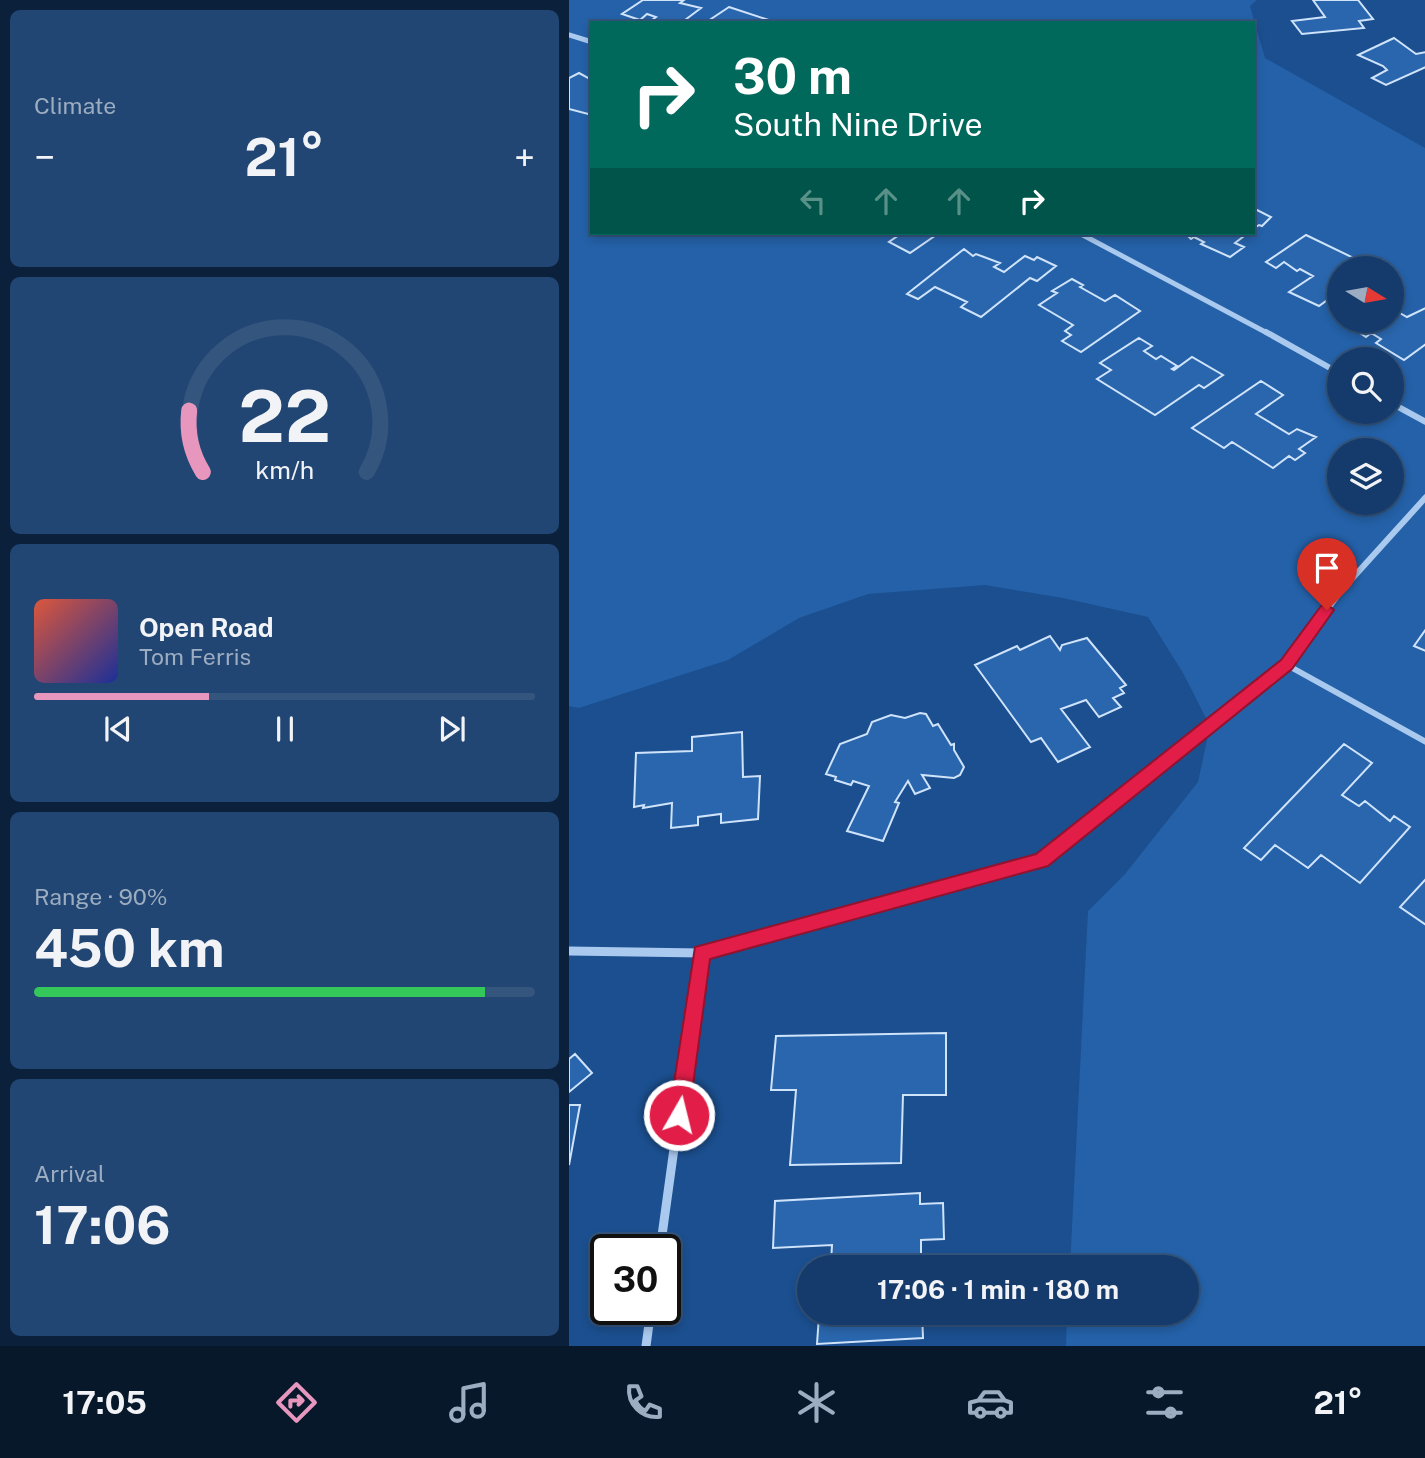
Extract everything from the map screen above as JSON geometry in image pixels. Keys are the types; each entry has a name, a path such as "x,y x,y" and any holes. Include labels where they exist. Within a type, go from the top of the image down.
{"street":[{"path":"569,35 590,41"},
{"path":"1083,235 1327,366"},
{"path":"1404,410 1425,422"},
{"path":"569,951 701,953 1041,860 1287,665 1340,592 1425,496"},
{"path":"1287,665 1425,742"},
{"path":"662,1234 701,953"},
{"path":"646,1346 649,1325"}],"shaded area":[{"path":"569,0 1257,0 1250,6 1254,21 590,21 590,235 1255,235 1255,23 1265,58 1425,148 1425,1346 1066,1346 1067,1325 1199,1325 1199,1255 1071,1255 1088,911 1125,874 1198,782 1210,726 1183,673 1148,617 1063,598 985,585 868,594 799,618 728,660 579,708 569,706"}],"building":[{"path":"643,0 684,0 680,3 701,8 684,21 652,20 656,17 647,14 640,20 622,14"},
{"path":"1313,0 1358,0 1373,19 1359,21 1364,28 1302,34 1292,21 1325,17"},
{"path":"729,7 772,21 708,21"},
{"path":"1394,38 1416,54 1426,52 1426,67 1386,85 1372,78 1387,70 1358,55"},
{"path":"579,73 590,79 590,114 569,109 569,78"},
{"path":"1255,212 1271,217 1262,226 1255,228"},
{"path":"899,235 936,235 910,253 889,242"},
{"path":"1187,235 1245,235 1235,243 1244,247 1230,257 1201,244 1204,242 1194,237 1191,239"},
{"path":"1306,235 1349,256 1327,256 1327,300 1319,306 1289,292 1313,276 1300,269 1297,271 1284,262 1276,268 1266,262"},
{"path":"964,249 973,256 976,254 1000,263 994,267 1004,272 1025,256 1034,260 1037,257 1056,266 1037,281 1030,278 981,317 961,307 967,302 935,287 918,299 907,294"},
{"path":"1072,279 1083,285 1080,287 1105,301 1115,295 1140,311 1081,352 1062,341 1071,335 1065,331 1073,325 1039,305 1057,293 1052,291"},
{"path":"1426,308 1426,344 1404,360 1404,347 1383,347 1376,343 1381,339 1371,333 1404,333 1404,315 1407,317"},
{"path":"1139,338 1152,346 1144,351 1156,359 1161,356 1177,366 1172,369 1174,370 1192,357 1223,375 1204,388 1199,385 1155,415 1097,379 1111,370 1100,363"},
{"path":"1261,381 1283,395 1256,414 1289,434 1297,429 1316,437 1299,449 1305,453 1295,460 1289,456 1273,468 1232,442 1224,448 1192,428"},
{"path":"1426,629 1426,651 1414,646"},
{"path":"1050,636 1060,650 1062,645 1087,638 1126,685 1120,688 1124,693 1113,698 1121,707 1099,717 1086,700 1061,709 1090,747 1058,762 1041,738 1031,742 975,665 1017,646 1020,650"},
{"path":"920,713 926,714 933,726 938,724 951,745 954,744 954,750 964,767 960,775 954,778 922,775 930,788 915,794 908,781 895,802 899,803 883,841 847,831 869,786 853,781 851,785 826,774 840,744 867,734 872,722 891,715 905,718"},
{"path":"742,732 743,777 760,776 758,819 721,823 721,814 698,817 698,825 671,828 672,803 634,807 636,753 692,751 692,737"},
{"path":"1344,744 1372,763 1342,795 1359,806 1365,801 1390,821 1394,816 1410,827 1360,883 1321,855 1308,868 1275,845 1261,860 1244,848"},
{"path":"1426,879 1426,925 1400,907"},
{"path":"946,1033 946,1095 903,1095 901,1163 790,1165 796,1090 771,1090 776,1036"},
{"path":"575,1054 592,1073 569,1092 569,1059"},
{"path":"569,1105 580,1105 569,1165"},
{"path":"920,1193 920,1204 943,1203 944,1239 921,1240 921,1255 831,1255 832,1245 773,1248 775,1201"},
{"path":"818,1325 922,1325 923,1338 817,1344"}],"route":[{"path":"679,1115 701,953 1041,860 1287,665 1327,610"}]}
